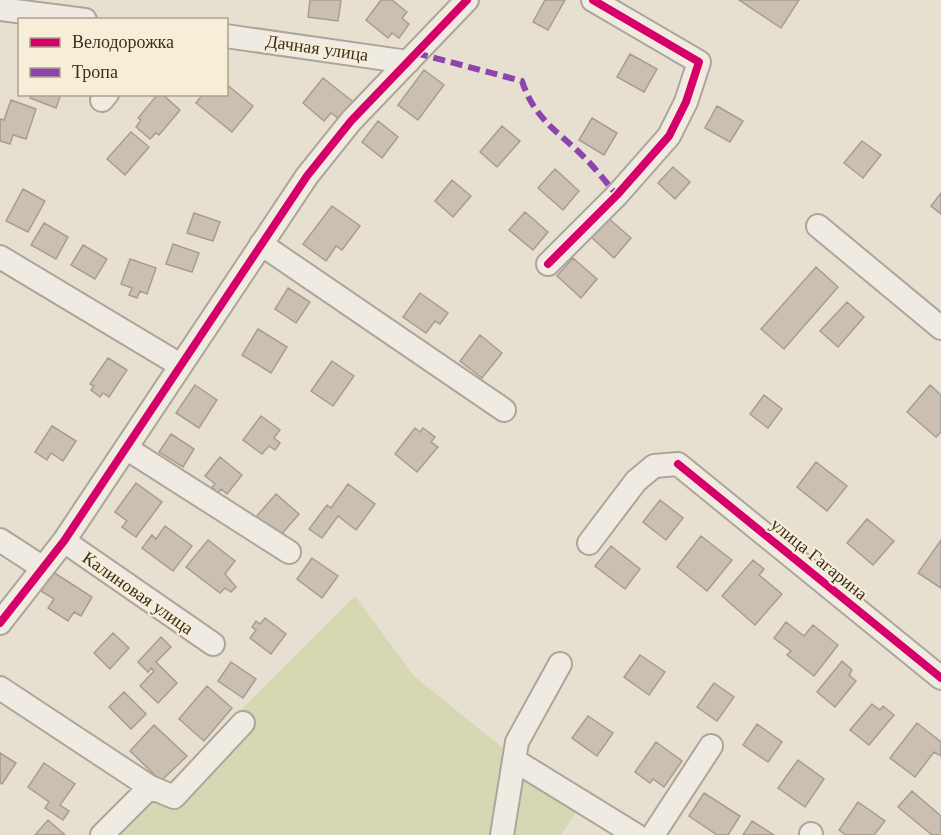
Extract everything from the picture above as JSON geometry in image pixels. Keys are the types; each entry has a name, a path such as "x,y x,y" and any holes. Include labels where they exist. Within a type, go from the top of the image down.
{"street":[{"path":"0,623 64,541 307,176 343,130 467,0"},
{"path":"548,264 617,195 669,136 686,102 699,62 593,0"},
{"path":"0,9 70,18"},
{"name":"Дачная улица","path":"228,36 408,62"},
{"path":"818,226 941,328"},
{"path":"261,244 504,410"},
{"path":"0,256 180,364"},
{"path":"126,448 289,552"},
{"name":"улица Гагарина","path":"589,543 636,481 654,466 678,464 941,678"},
{"path":"0,540 43,568"},
{"name":"Калиновая улица","path":"64,541 213,644"},
{"path":"502,835 517,742 560,664"},
{"path":"0,688 150,787 174,797 243,723"},
{"path":"653,835 711,746"},
{"path":"514,760 636,835"},
{"path":"102,835 150,787"}],"green space":[{"path":"355,596 414,676 578,809 561,835 116,835"}],"building":[{"path":"310,0 341,0 338,21 308,17"},
{"path":"381,0 392,0 407,12 402,18 409,24 399,38 392,33 388,38 366,20"},
{"path":"545,0 565,0 548,30 533,22"},
{"path":"739,0 799,0 781,28"},
{"path":"630,54 657,69 644,92 617,77"},
{"path":"424,70 444,85 418,120 398,105"},
{"path":"323,78 356,104 342,121 331,113 324,121 303,103"},
{"path":"228,86 253,106 232,132 196,103 201,96 228,96"},
{"path":"31,96 60,96 56,108 30,98"},
{"path":"156,96 164,96 180,110 159,135 156,133 150,139 136,127 141,120 138,118"},
{"path":"11,100 36,109 26,139 13,135 10,144 0,141 0,119 4,120"},
{"path":"717,106 743,121 730,142 705,128"},
{"path":"592,118 617,133 604,155 579,140"},
{"path":"378,121 398,137 382,158 362,142"},
{"path":"502,126 520,141 497,167 480,152"},
{"path":"131,132 149,147 125,175 107,159"},
{"path":"862,141 881,155 863,178 844,163"},
{"path":"673,167 690,182 675,199 658,183"},
{"path":"555,169 579,191 563,210 538,188"},
{"path":"452,180 471,196 453,217 435,201"},
{"path":"23,189 45,201 28,232 6,221"},
{"path":"941,193 941,214 931,206"},
{"path":"332,206 360,226 342,250 336,246 326,261 303,244"},
{"path":"525,212 548,232 533,250 509,230"},
{"path":"194,213 220,222 213,241 187,233"},
{"path":"607,217 631,238 614,258 590,236"},
{"path":"44,223 68,237 56,259 31,245"},
{"path":"173,244 199,253 192,272 166,264"},
{"path":"83,245 107,259 95,279 71,265"},
{"path":"573,258 597,279 581,298 557,276"},
{"path":"130,259 156,268 147,294 140,291 137,298 129,295 132,288 121,284"},
{"path":"816,267 838,287 784,349 761,329"},
{"path":"288,288 310,302 296,323 275,309"},
{"path":"420,293 448,313 440,324 435,321 426,333 403,317"},
{"path":"847,302 864,317 838,347 820,331"},
{"path":"258,329 287,347 271,373 242,355"},
{"path":"480,335 502,353 482,378 460,361"},
{"path":"108,358 127,370 109,397 103,393 100,397 91,390 94,386 90,384"},
{"path":"332,361 354,376 333,406 311,391"},
{"path":"195,385 217,400 199,428 176,413"},
{"path":"930,385 941,395 941,432 936,437 907,412"},
{"path":"764,395 782,409 768,428 750,414"},
{"path":"261,416 280,430 274,438 280,443 275,450 269,446 262,454 243,440"},
{"path":"52,426 76,441 63,461 51,453 47,460 35,452"},
{"path":"415,428 420,432 423,428 435,437 431,442 438,447 417,472 395,454"},
{"path":"171,434 194,449 183,467 159,452"},
{"path":"220,457 242,475 227,494 221,489 218,493 212,487 215,484 205,476"},
{"path":"816,462 847,486 827,511 797,487"},
{"path":"136,483 162,502 136,537 122,527 127,521 115,512"},
{"path":"348,484 375,504 356,530 338,516 322,538 309,529 327,505 331,508"},
{"path":"276,494 299,514 279,537 256,517"},
{"path":"660,500 683,518 666,540 643,522"},
{"path":"867,519 894,541 873,565 847,543"},
{"path":"165,526 192,546 173,571 142,548 152,535 156,539"},
{"path":"701,536 732,560 707,591 677,567"},
{"path":"208,540 235,561 225,574 236,587 231,592 225,588 220,593 186,567"},
{"path":"941,540 941,588 918,573"},
{"path":"611,546 640,569 625,589 595,566"},
{"path":"312,558 338,576 322,598 297,579"},
{"path":"753,560 764,569 759,575 782,594 755,625 722,596"},
{"path":"53,572 92,597 81,616 74,612 68,621 48,608 54,599 41,591"},
{"path":"265,618 286,634 271,654 250,638 256,630 252,627 256,621 260,624"},
{"path":"786,622 804,636 813,625 838,645 814,676 787,655 791,651 774,638"},
{"path":"113,633 129,648 110,669 94,653"},
{"path":"161,637 171,647 156,662 177,683 158,703 140,686 154,671 151,668 148,672 138,662"},
{"path":"640,655 665,672 649,695 624,677"},
{"path":"842,661 852,670 849,675 856,681 835,707 817,692"},
{"path":"231,662 256,679 243,698 218,681"},
{"path":"714,683 734,697 717,721 697,707"},
{"path":"207,686 232,708 204,741 179,719"},
{"path":"124,692 146,714 131,729 109,707"},
{"path":"872,704 880,710 883,706 894,715 869,745 850,730"},
{"path":"588,716 613,733 597,756 572,738"},
{"path":"917,723 941,742 941,756 934,752 915,777 890,758"},
{"path":"757,724 782,742 768,762 743,745"},
{"path":"154,725 187,756 161,781 130,751"},
{"path":"656,742 682,761 664,787 653,779 650,783 635,772"},
{"path":"0,753 16,763 2,784 0,783"},
{"path":"798,760 824,779 805,807 778,788"},
{"path":"44,763 75,784 60,805 69,811 63,820 45,808 49,802 28,787"},
{"path":"912,791 941,816 941,835 932,835 898,807"},
{"path":"704,793 740,816 728,835 717,835 689,816"},
{"path":"858,802 885,821 874,835 846,835 839,830"},
{"path":"48,820 65,835 35,835"},
{"path":"752,821 774,835 743,835"}],"marked path":[{"path":"416,53 522,81 539,114 587,161 617,195"}],"cycle path":[{"path":"0,623 64,541 307,176 351,121 467,0"},
{"path":"548,264 617,195 669,136 686,102 699,62 593,0"},
{"path":"678,464 941,678"}]}
